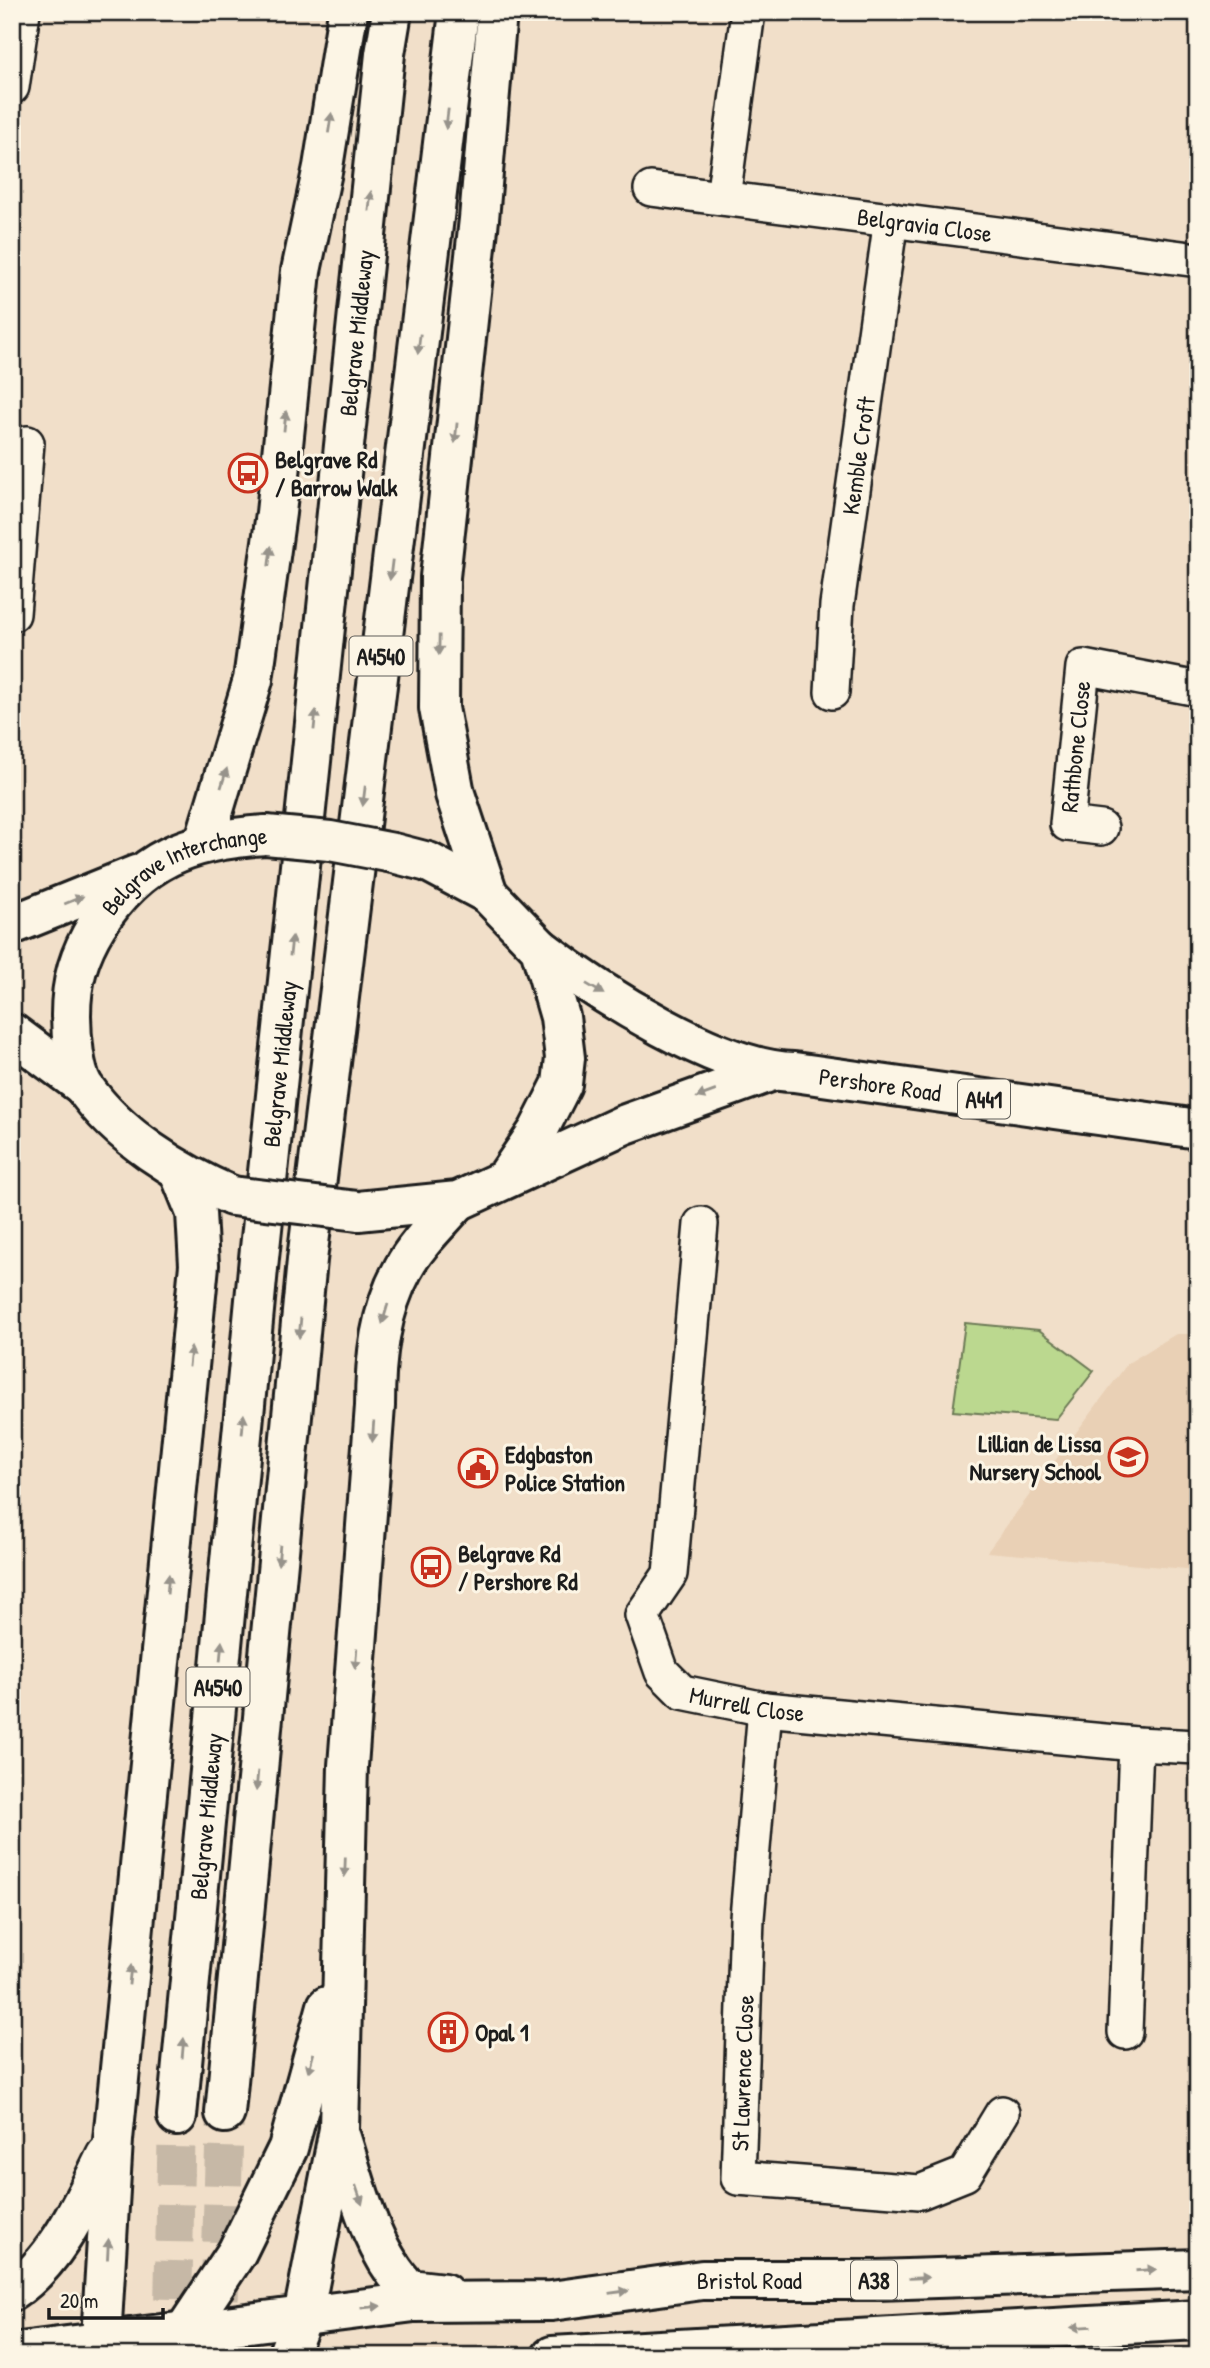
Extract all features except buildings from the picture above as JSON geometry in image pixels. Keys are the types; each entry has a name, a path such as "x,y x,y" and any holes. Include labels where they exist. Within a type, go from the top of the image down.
{"main road":[{"path":"204,843 253,680 260,640 301,271 323,167 348,12"},
{"name":"Belgrave Middleway","path":"177,2116 259,1258 382,82 392,12"},
{"name":"Belgrave Middleway","path":"225,2113 307,1260 459,12"},
{"path":"488,894 455,794 439,708 440,603 497,12"},
{"name":"Belgrave Interchange","path":"266,835 330,841 428,862 488,894 540,948 560,1017 565,1058 562,1084 538,1131 508,1175 458,1200 358,1211 232,1196 179,1171 115,1122 82,1085 71,1036 71,993 76,964 109,907 136,875 165,858 204,843 266,835"},
{"path":"12,925 136,875"},
{"name":"Pershore Road","path":"540,948 588,985 635,1011 712,1049 770,1072"},
{"path":"12,1033 82,1085"},
{"name":"Pershore Road","path":"508,1175 623,1125 770,1072 794,1072 1198,1129"},
{"path":"112,2351 113,2140 199,1265 197,1213 179,1171"},
{"path":"287,2356 303,2316 339,2129 348,1766 375,1406 375,1364 384,1312 404,1267 458,1200"},
{"path":"177,2342 237,2252 288,2148 342,1950"},
{"path":"339,2129 359,2197 381,2246 408,2289 551,2301"},
{"path":"12,2291 51,2253 86,2196 113,2140"},
{"name":"Bristol Road","path":"303,2316 414,2302 551,2301 702,2280 877,2280 1198,2269"},
{"path":"260,2356 303,2316"},
{"name":"A38","path":"12,2353 112,2351 177,2342 303,2316"},
{"path":"552,2356 1013,2344 1198,2320"}],"street":[{"path":"12,87 23,12"},
{"path":"723,198 748,12"},
{"name":"Belgravia Close","path":"651,189 1198,260"},
{"name":"Kemble Croft","path":"832,692 837,605 891,219"},
{"path":"13,614 15,559 27,443"},
{"name":"Rathbone Close","path":"1101,828 1067,824 1083,667 1198,689"},
{"name":"Murrell Close","path":"701,1224 670,1574 642,1615 662,1672 682,1692 765,1709 1136,1744 1198,1747"},
{"name":"St Lawrence Close","path":"765,1709 747,1918 738,2178 920,2192 965,2174 1002,2113"},
{"path":"1125,2032 1136,1744"}],"shaded area":[{"name":"Lillian de Lissa Nursery School","path":"1176,1334 1198,1334 1198,1570 987,1552 1128,1363"}],"green space":[{"path":"965,1323 1039,1330 1094,1371 1056,1419 953,1411"}],"tunnel":[{"path":"218,2356 225,2113"},
{"path":"172,2356 177,2116"}],"place":[{"name":"Belgrave Rd / Barrow Walk","path":"248,473"},
{"name":"Lillian de Lissa Nursery School","path":"1128,1457"},
{"name":"Edgbaston Police Station","path":"478,1468"},
{"name":"Belgrave Rd / Pershore Rd","path":"431,1567"},
{"name":"Opal 1","path":"448,2032"}]}
